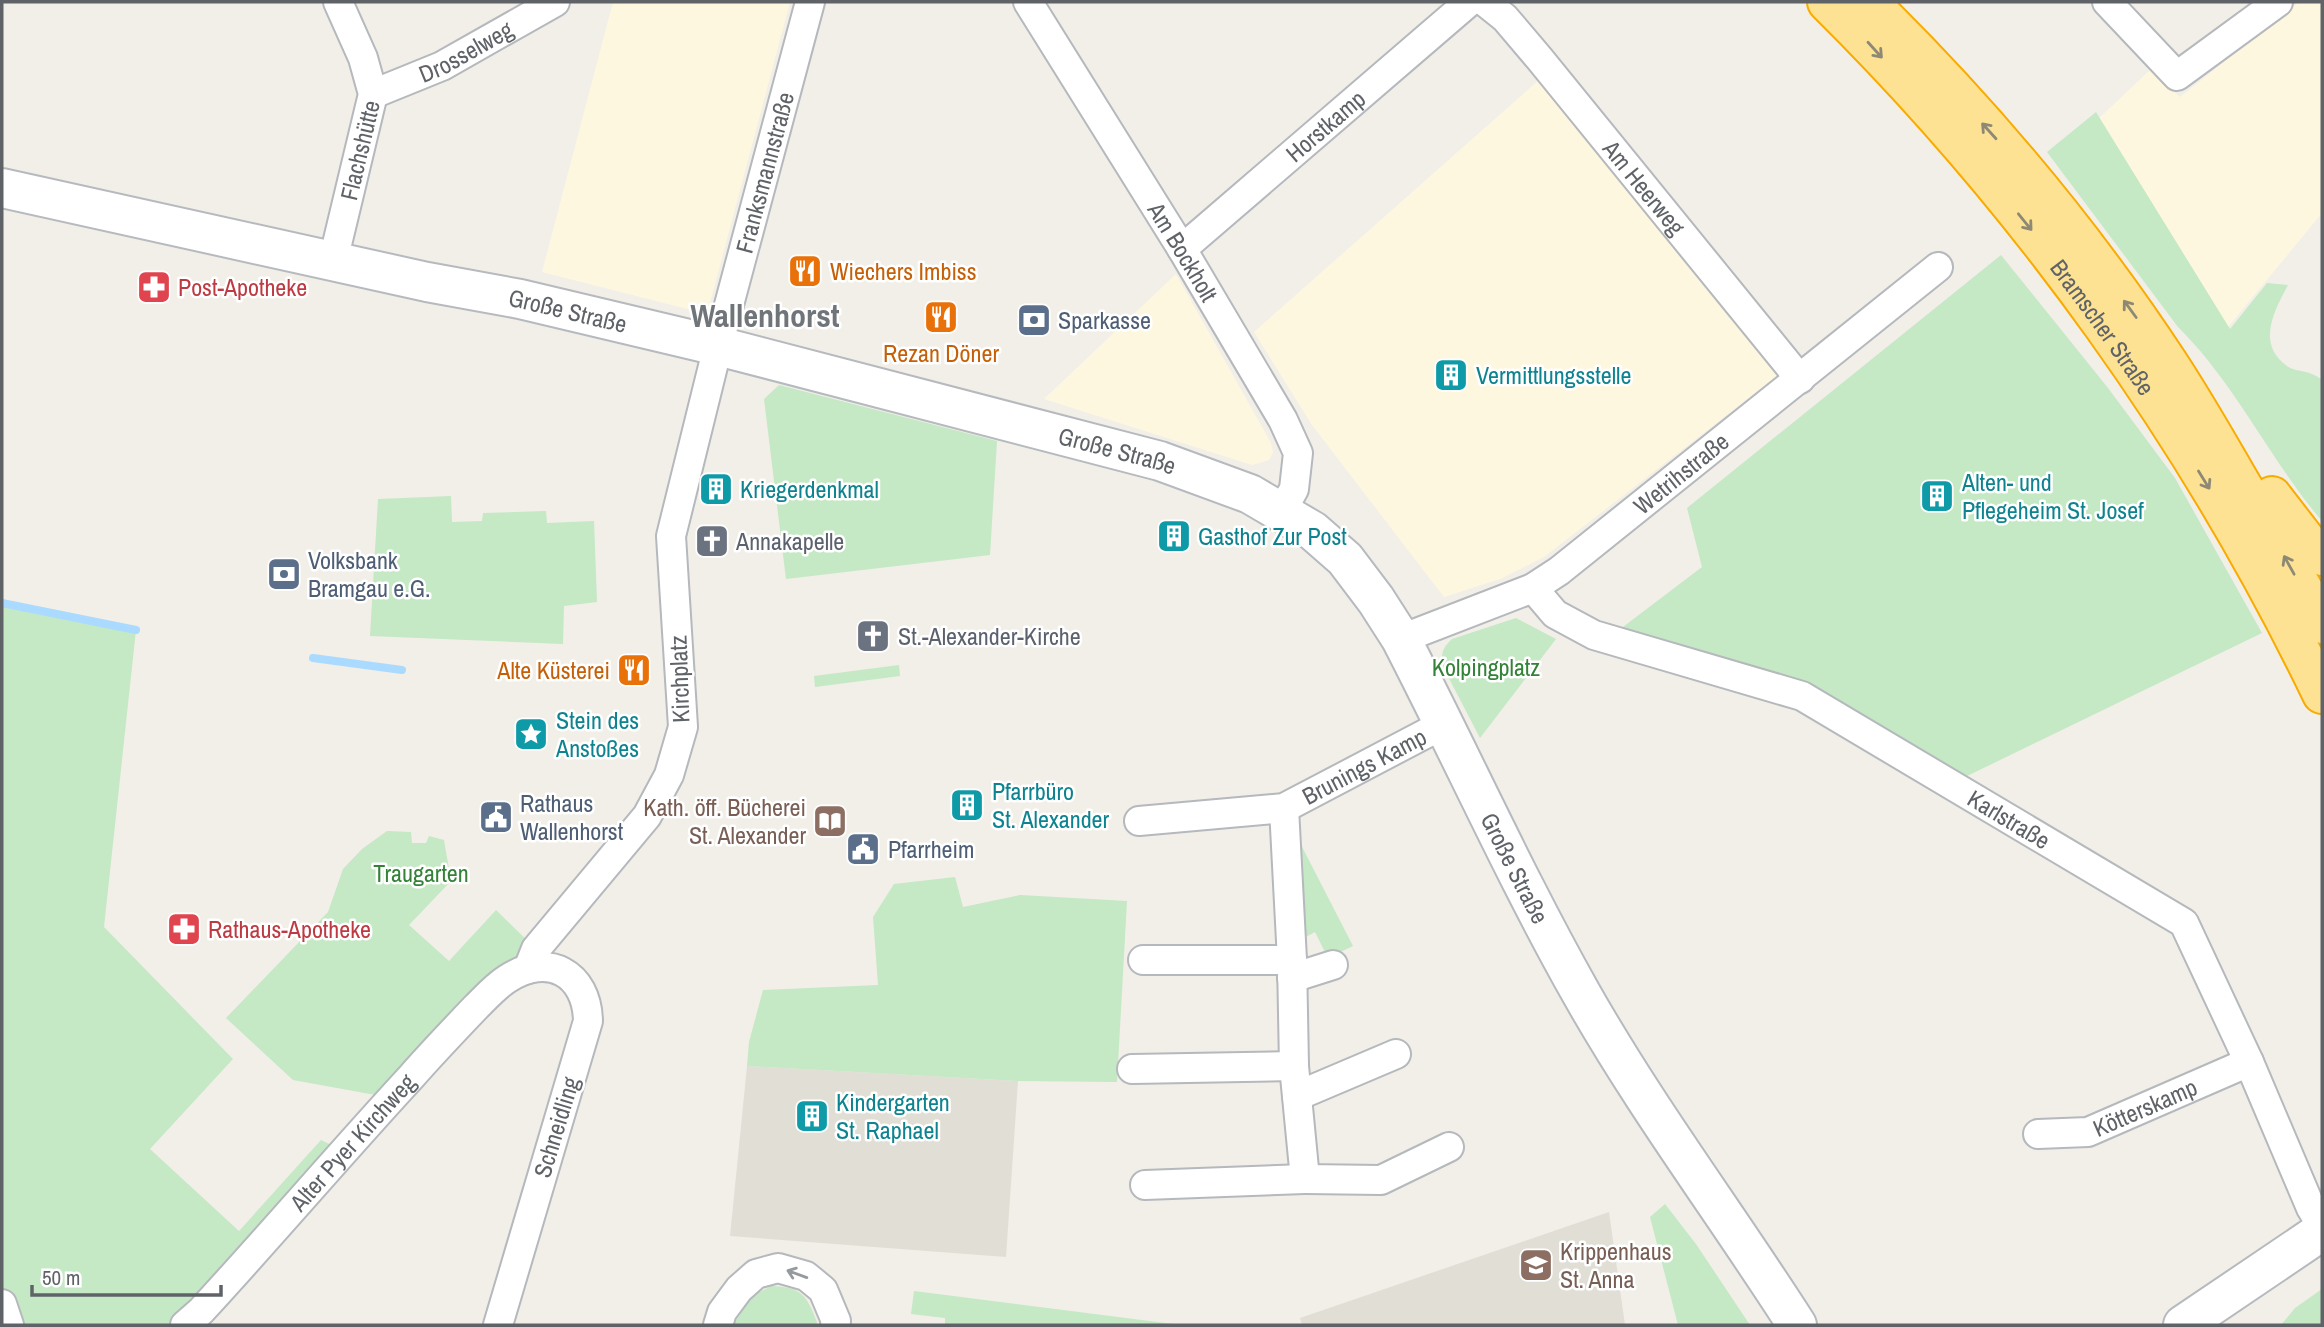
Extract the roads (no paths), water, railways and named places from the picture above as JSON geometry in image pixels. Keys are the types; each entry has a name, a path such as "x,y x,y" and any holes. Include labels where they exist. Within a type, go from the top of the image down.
{"highway":[{"name":"Bramscher Straße","path":"1827,2 1868,42 1993,182 2060,266 2128,359 2243,544 2295,638 2322,694"},
{"name":"Bramscher Straße","path":"1869,2 1959,96 2026,172 2085,246 2169,365 2270,531 2322,624"},
{"path":"2169,365 2197,382 2274,498 2309,544 2322,556"}],"street":[{"name":"Flachshütte","path":"333,261 373,94 363,58 338,2"},
{"name":"Drosselweg","path":"373,94 442,66 555,2"},
{"name":"Franksmannstraße","path":"718,346 810,2"},
{"name":"Am Bockholt","path":"1028,2 1182,249 1264,388 1298,453 1294,489 1282,511"},
{"name":"Horstkamp","path":"1182,249 1469,2"},
{"name":"Am Heerweg","path":"1485,2 1505,18 1522,38 1800,379"},
{"path":"2107,2 2177,76 2278,2"},
{"name":"Große Straße","path":"2,188 520,299 718,346 1160,461 1250,494 1282,511 1313,531 1345,559 1401,639 1581,992 1684,1159 1797,1325"},
{"name":"Wetrihstraße","path":"1401,639 1533,588 1559,571 1938,267"},
{"name":"Kirchplatz","path":"528,969 536,949 648,816 669,775 683,727 671,536 718,346"},
{"name":"Karlstraße","path":"1533,588 1555,614 1594,635 1802,696 2184,923 2249,1062 2311,1208 2322,1226"},
{"name":"Brunings Kamp","path":"1139,821 1284,808 1444,724"},
{"name":"Brunings Kamp","path":"1284,808 1294,1066 1305,1179"},
{"path":"1143,960 1292,969 1333,965"},
{"name":"Schneidling","path":"498,1325 588,1021 582,991 570,975 559,969 546,967 528,969"},
{"name":"Alter Pyer Kirchweg","path":"185,1325 201,1311 451,1033 498,985 528,969"},
{"path":"1297,1096 1395,1054"},
{"name":"Kötterskamp","path":"2038,1134 2088,1132 2249,1062"},
{"path":"1132,1069 1294,1066"},
{"path":"1145,1185 1305,1179 1381,1180 1449,1147"},
{"path":"2183,1325 2322,1231"},
{"path":"718,1325 722,1312 755,1274 778,1268 806,1276 823,1290 836,1321 835,1325"},
{"path":"2,1304 9,1325"}],"waterway":[{"path":"2,603 136,630"},
{"path":"313,658 402,670"}],"place":[{"name":"Wiechers Imbiss","path":"805,271"},
{"name":"Post-Apotheke","path":"154,287"},
{"name":"Rezan Döner","path":"941,317"},
{"name":"Sparkasse","path":"1034,320"},
{"name":"Vermittlungsstelle","path":"1451,375"},
{"name":"Kriegerdenkmal","path":"716,489"},
{"name":"Alten- und Pflegeheim St. Josef","path":"1937,496"},
{"name":"Gasthof Zur Post","path":"1174,536"},
{"name":"Annakapelle","path":"712,541"},
{"name":"Volksbank Bramgau e.G.","path":"284,574"},
{"name":"St.-Alexander-Kirche","path":"873,636"},
{"name":"Alte Küsterei","path":"634,670"},
{"name":"Stein des Anstoßes","path":"531,734"},
{"name":"Pfarrbüro St. Alexander","path":"967,805"},
{"name":"Rathaus Wallenhorst","path":"496,817"},
{"name":"Kath. öff. Bücherei St. Alexander","path":"830,821"},
{"name":"Pfarrheim","path":"863,849"},
{"name":"Rathaus-Apotheke","path":"184,929"},
{"name":"Kindergarten St. Raphael","path":"812,1116"},
{"name":"Krippenhaus St. Anna","path":"1536,1265"}],"district":[{"name":"Wallenhorst","path":"765,315"}],"park label":[{"name":"Kolpingplatz","path":"1486,667"},
{"name":"Traugarten","path":"421,873"}]}
